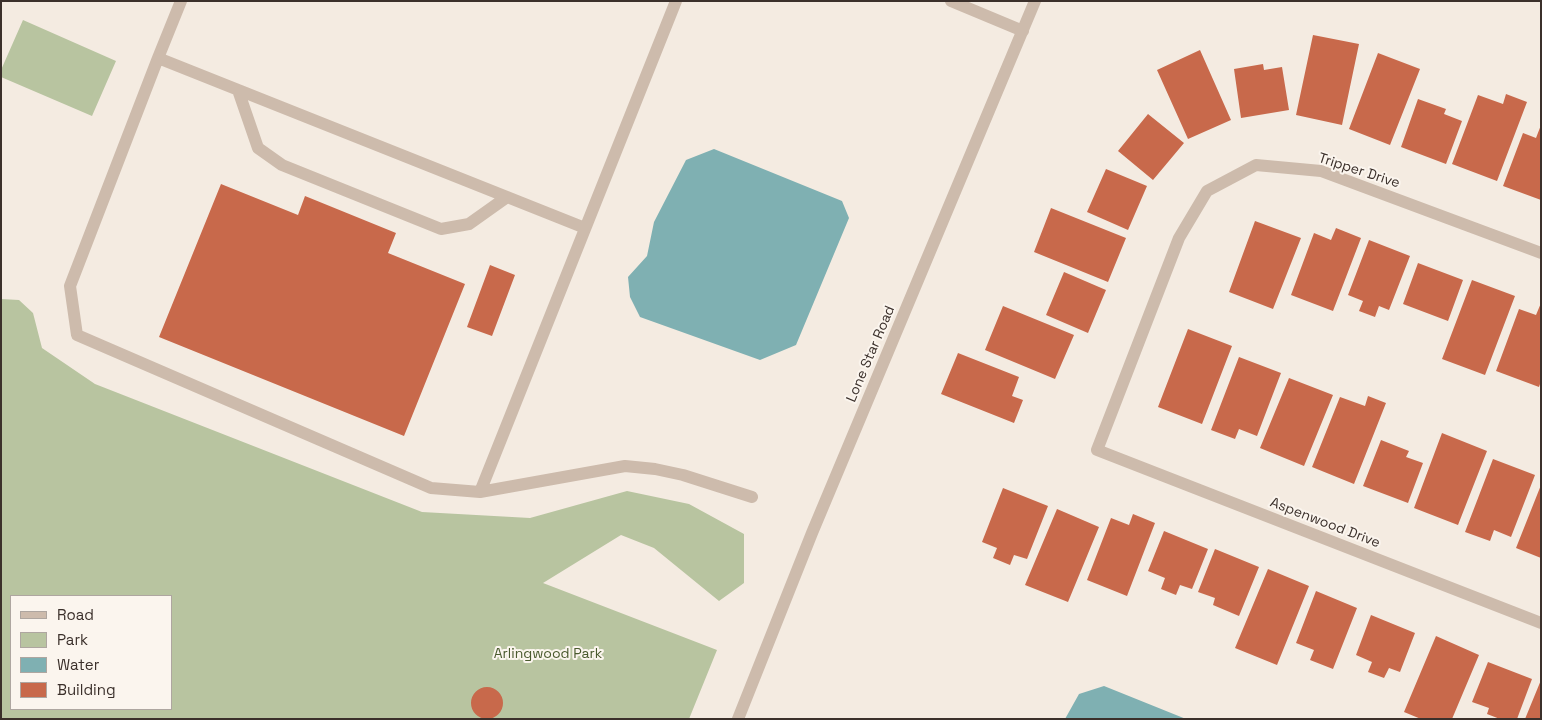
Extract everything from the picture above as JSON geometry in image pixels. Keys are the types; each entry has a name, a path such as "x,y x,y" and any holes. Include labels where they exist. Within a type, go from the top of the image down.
{"street":[{"path":"181,1 70,286 77,335 431,488 480,492 626,466 684,475 752,497"},
{"path":"480,492 676,1"},
{"path":"952,1 1023,31"},
{"name":"Lone Star Road","path":"738,719 812,533 1035,1"},
{"path":"158,58 585,228"},
{"path":"238,90 258,148 274,160 282,165 432,226 441,229 469,224 507,197"},
{"name":"Tripper Drive","path":"1098,450 1179,238 1207,191 1256,165 1320,171 1541,253"},
{"name":"Aspenwood Drive","path":"1098,450 1541,623"}],"green space":[{"path":"23,20 116,61 92,116 1,77 1,70"},
{"name":"Arlingwood Park","path":"1,299 19,300 33,313 42,348 95,384 422,512 530,518 627,491 689,504 744,534 744,583 719,601 654,548 621,535 543,583 717,650 689,719 1,719"}],"water":[{"path":"714,149 842,201 849,218 796,345 760,360 640,317 630,297 628,277 647,256 654,222 686,160"},
{"path":"1104,686 1186,719 1065,719 1079,694"}],"building":[{"path":"1313,35 1359,44 1342,125 1296,115"},
{"path":"1200,50 1231,120 1188,139 1157,70"},
{"path":"1378,53 1420,69 1390,145 1349,129"},
{"path":"1263,64 1264,70 1282,67 1289,110 1241,118 1234,69"},
{"path":"1506,94 1527,102 1497,181 1452,164 1478,95 1503,104"},
{"path":"1418,99 1446,109 1444,114 1462,121 1446,164 1401,147"},
{"path":"1148,114 1184,143 1153,180 1118,151"},
{"path":"1541,125 1541,200 1503,186 1523,133 1536,138"},
{"path":"1106,169 1147,186 1128,230 1087,212"},
{"path":"221,184 298,215 305,196 396,233 388,253 465,284 404,436 159,337"},
{"path":"1051,208 1126,238 1108,282 1034,252"},
{"path":"1255,221 1301,238 1273,309 1229,292"},
{"path":"1336,228 1361,238 1333,311 1291,295 1314,233 1331,240"},
{"path":"1369,240 1410,256 1389,310 1379,306 1375,317 1359,311 1363,301 1348,295"},
{"path":"1418,263 1463,280 1448,321 1403,304"},
{"path":"490,265 515,275 492,336 467,327"},
{"path":"1064,272 1106,290 1088,333 1046,315"},
{"path":"1472,280 1515,296 1485,375 1442,359"},
{"path":"1541,303 1541,381 1539,387 1496,371 1519,309 1536,315"},
{"path":"1003,306 1074,335 1055,379 985,350"},
{"path":"1188,329 1232,346 1202,424 1158,407"},
{"path":"958,353 1019,377 1012,396 1023,400 1014,423 941,394"},
{"path":"1239,357 1281,373 1257,436 1239,429 1235,439 1211,430"},
{"path":"1289,378 1333,395 1304,466 1260,448"},
{"path":"1368,396 1386,403 1354,484 1312,467 1340,397 1365,406"},
{"path":"1442,433 1487,451 1458,525 1414,508"},
{"path":"1381,440 1409,451 1406,457 1423,463 1408,503 1363,486"},
{"path":"1493,459 1535,475 1511,537 1494,530 1490,541 1465,532"},
{"path":"1541,485 1541,558 1516,548"},
{"path":"1003,488 1048,506 1027,559 1014,555 1010,565 993,558 997,548 982,542"},
{"path":"1057,509 1099,527 1068,602 1025,585"},
{"path":"1133,514 1155,523 1127,596 1087,580 1111,518 1129,525"},
{"path":"1164,531 1208,549 1192,589 1180,585 1176,595 1161,589 1165,578 1148,571"},
{"path":"1215,549 1259,567 1239,616 1213,605 1215,598 1198,592"},
{"path":"1268,569 1309,586 1277,665 1235,648"},
{"path":"1316,591 1357,608 1333,669 1310,660 1314,650 1296,643"},
{"path":"1371,615 1415,633 1400,672 1389,668 1384,678 1368,672 1372,662 1356,655"},
{"path":"1436,636 1479,655 1452,719 1421,719 1404,712"},
{"path":"1488,662 1532,679 1517,719 1500,719 1487,714 1489,708 1472,702"},
{"path":"1541,680 1541,719 1525,719"},
{"path":"487,687 493,688 498,692 502,697 502,709 498,714 493,718 487,719 481,718 476,714 472,709 471,703 472,697 476,692 481,688"}]}
